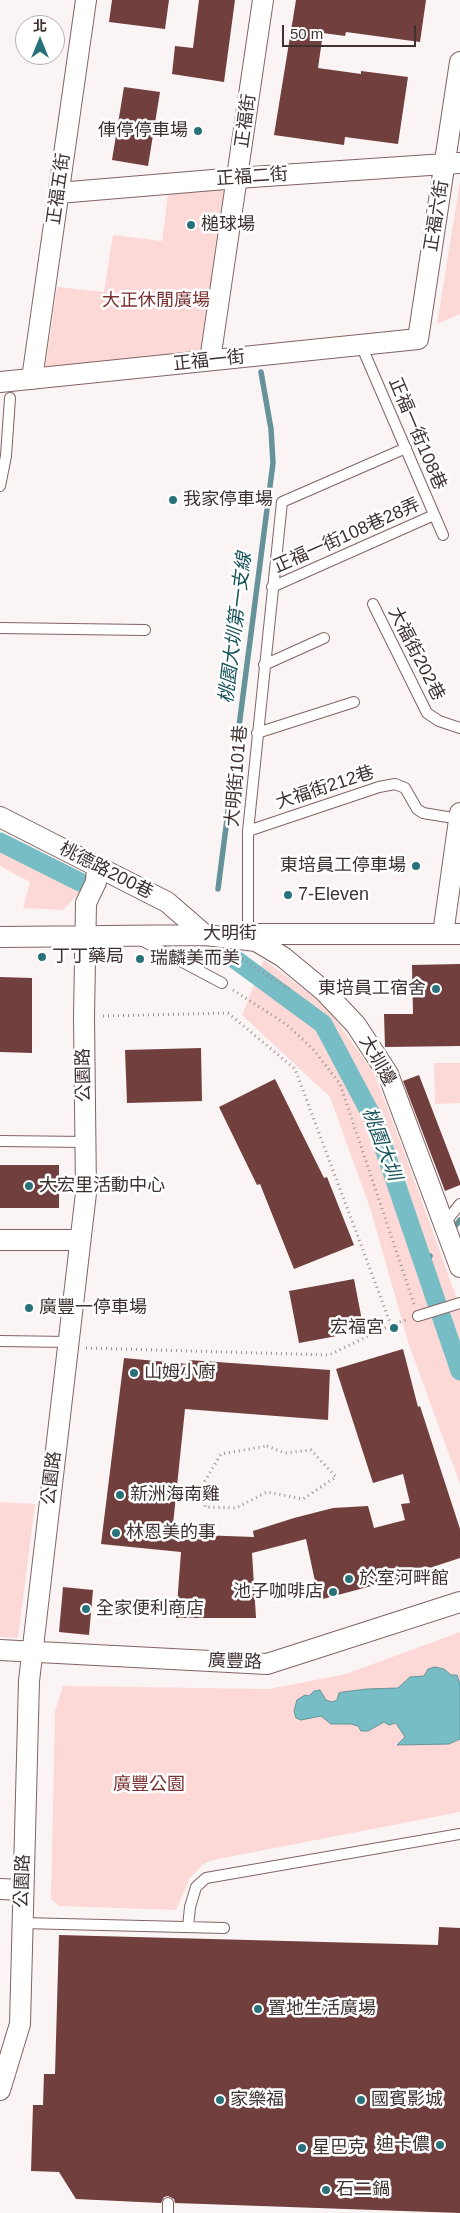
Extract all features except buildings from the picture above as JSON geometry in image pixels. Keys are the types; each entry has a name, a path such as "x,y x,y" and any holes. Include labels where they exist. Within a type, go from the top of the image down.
{"street":[{"name":"正福五街","path":"32,379 86,0"},
{"name":"正福街","path":"210,360 263,0"},
{"name":"正福六街","path":"418,339 453,163 460,62"},
{"name":"正福二街","path":"58,193 453,163"},
{"name":"正福一街","path":"5,390 32,379 418,339"},
{"name":"桃德路200巷","path":"0,817 167,902 205,934"},
{"path":"452,934 460,817"},
{"name":"公園路","path":"0,2090 20,2024 22,1890 29,1681 86,1193 84,1017 86,903 96,882 97,866"},
{"name":"大明街","path":"0,937 85,937 132,934 452,934"},
{"name":"大圳邊","path":"205,934 256,941 282,957 324,991 356,1025 388,1074 460,1268"},
{"path":"0,1240 80,1240"},
{"name":"廣豐路","path":"0,1650 267,1664 460,1602"},
{"path":"0,1889 22,1890"}],"lane":[{"name":"正福一街108巷","path":"361,345 443,535"},
{"path":"0,486 6,456 5,390"},
{"name":"大明街101巷","path":"248,934 248,830 282,502 406,448"},
{"name":"正福一街108巷28弄","path":"272,587 434,515"},
{"name":"大福街202巷","path":"372,604 427,713 439,721 460,728"},
{"path":"0,628 145,630"},
{"path":"264,665 324,638"},
{"path":"257,733 354,702"},
{"name":"大福街212巷","path":"248,830 379,787 396,784 405,788 416,810 423,813 460,817"},
{"path":"132,934 222,983"},
{"path":"0,1141 86,1142"},
{"path":"444,1224 460,1204"},
{"path":"418,1316 459,1303"},
{"path":"0,1341 68,1345"},
{"path":"188,1927 190,1907 196,1886 206,1878 460,1834"},
{"path":"22,1923 224,1928"}],"path":[{"path":"238,956 297,994"},
{"path":"68,1345 329,1355 391,1325 418,1316 340,1084 313,1049 286,1024 222,983"},
{"path":"84,1017 228,1013 295,1069 391,1325"},
{"path":"267,1446 285,1453 311,1450 336,1477 303,1500 267,1492 236,1508 205,1508 205,1481 222,1454 267,1446"}],"green space":[{"path":"460,181 460,314 437,324"},
{"name":"大正休閒廣場","path":"229,189 201,353 45,370 57,287 104,292 113,235 162,241 168,194"},
{"path":"0,849 82,890 63,910 23,908 30,882 0,866"},
{"path":"264,960 324,1004 374,1073 406,1157 460,1308 460,1484 409,1345 371,1211 330,1097 242,1015"},
{"path":"434,1063 460,1063 460,1103 435,1104"},
{"path":"0,1502 35,1504 18,1638 0,1637"},
{"name":"廣豐公園","path":"460,1632 460,1812 213,1860 202,1865 190,1878 176,1910 59,1906 51,1899 55,1711 63,1686 269,1689 346,1674"}],"water":[{"path":"435,1667 444,1669 451,1675 457,1675 460,1684 460,1739 449,1744 397,1745 405,1737 396,1723 389,1725 384,1722 368,1731 361,1731 358,1726 351,1724 331,1724 321,1716 301,1720 296,1718 294,1711 297,1700 305,1695 309,1696 314,1691 320,1690 326,1700 332,1702 337,1700 339,1693 343,1692 398,1688 410,1677 424,1676 428,1669"}],"waterway":[{"name":"桃園大圳第一支線","path":"218,889 273,463 271,429 261,372"},
{"name":"桃園大圳","path":"0,842 80,882"},
{"name":"桃園大圳","path":"236,960 323,1024 375,1122 460,1371"},
{"path":"451,1231 460,1220"},
{"path":"424,1264 430,1256"}],"place":[{"name":"俥停停車場","path":"198,131"},
{"name":"槌球場","path":"191,225"},
{"name":"我家停車場","path":"173,500"},
{"name":"東培員工停車場","path":"416,866"},
{"name":"7-Eleven","path":"288,895"},
{"name":"丁丁藥局","path":"42,957"},
{"name":"瑞麟美而美","path":"140,959"},
{"name":"東培員工宿舍","path":"436,989"},
{"name":"大宏里活動中心","path":"29,1186"},
{"name":"廣豐一停車場","path":"29,1308"},
{"name":"宏福宮","path":"394,1328"},
{"name":"山姆小廚","path":"134,1373"},
{"name":"新洲海南雞","path":"120,1495"},
{"name":"林恩美的事","path":"116,1533"},
{"name":"於室河畔館","path":"349,1579"},
{"name":"池子咖啡店","path":"333,1592"},
{"name":"全家便利商店","path":"86,1609"},
{"name":"置地生活廣場","path":"258,2009"},
{"name":"家樂福","path":"220,2100"},
{"name":"國賓影城","path":"361,2100"},
{"name":"迪卡儂","path":"440,2145"},
{"name":"星巴克","path":"302,2148"},
{"name":"石二鍋","path":"326,2190"}]}
